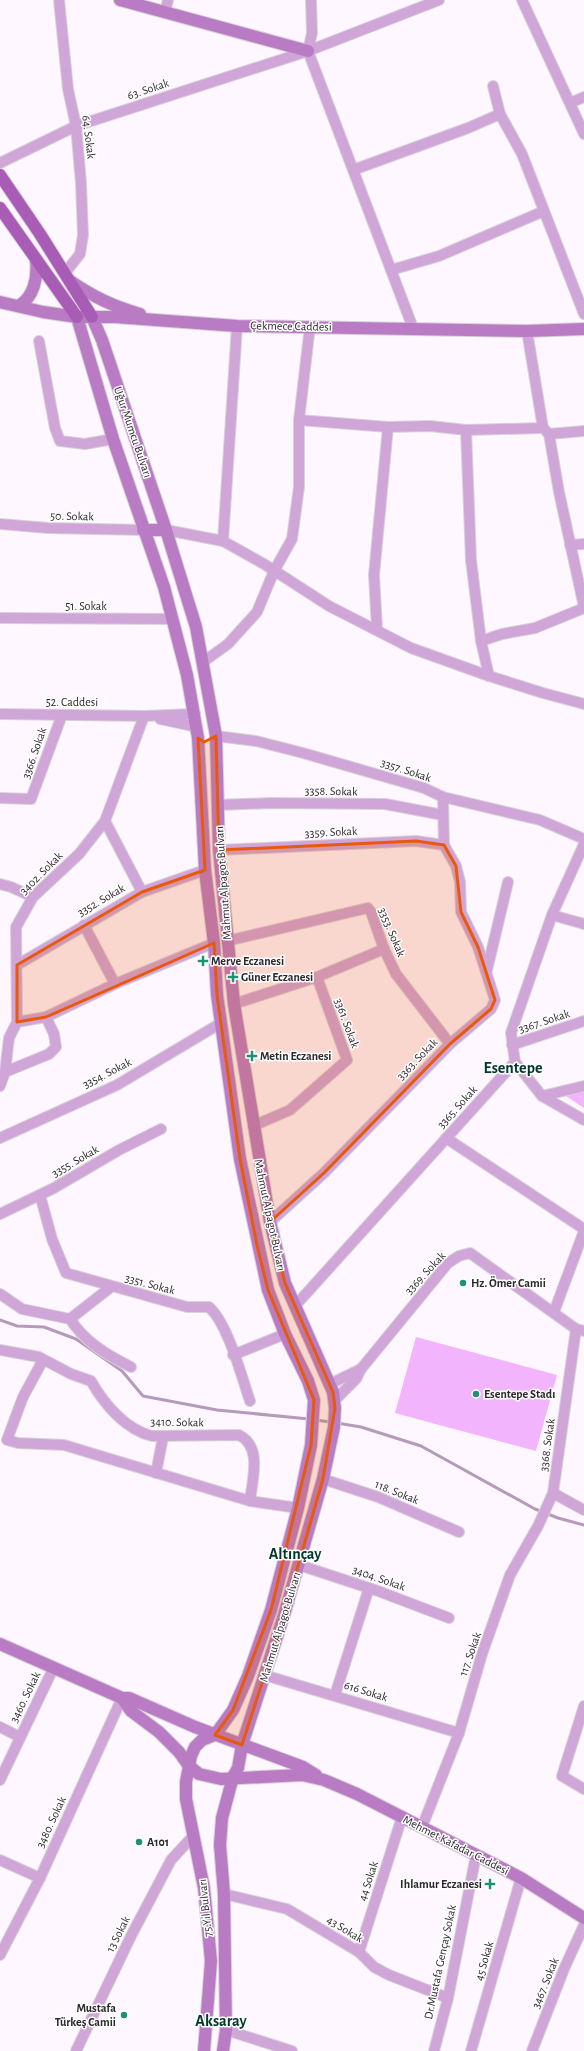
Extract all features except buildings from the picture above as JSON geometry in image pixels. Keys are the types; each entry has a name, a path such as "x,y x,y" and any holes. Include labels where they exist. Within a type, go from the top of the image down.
{"main road":[{"path":"120,0 166,6 308,51"},
{"name":"Uğur Mumcu Bulvarı","path":"0,175 92,317 102,340 186,590 203,662 212,712"},
{"name":"Uğur Mumcu Bulvarı","path":"0,208 77,317 114,439 173,619 195,714 197,733"},
{"path":"18,306 25,303 30,296 38,270 36,260"},
{"path":"67,277 93,296 110,305 160,320"},
{"name":"Çekmece Caddesi","path":"0,302 77,317 160,320 237,326 310,326 527,331 584,329"},
{"path":"143,530 166,530"},
{"path":"195,714 201,710 212,712"},
{"name":"Mahmut Alpagot Bulvarı","path":"212,712 216,736 219,850 234,1004 270,1222 278,1261 295,1306 330,1384 335,1404 331,1447 323,1479 299,1565 242,1744"},
{"path":"197,733 204,742 211,740 216,736"},
{"name":"Mahmut Alpagot Bulvarı","path":"197,733 205,870 214,943 221,1023 240,1159 257,1245 268,1290 285,1334 312,1392 314,1405 311,1445 298,1508 271,1610 248,1676 233,1710 215,1735"},
{"name":"Mehmet Kafadar Caddesi","path":"0,1644 53,1669 122,1698 130,1698 215,1735 303,1767 324,1780 357,1794 521,1878 584,1918"},
{"name":"Mehmet Kafadar Caddesi","path":"122,1698 131,1711 159,1732 179,1752 189,1766 200,1774 210,1777 294,1775 324,1780"},
{"path":"189,1766 195,1747 202,1740 215,1735"},
{"path":"233,1777 238,1768 242,1744"},
{"name":"75.Yıl Bulvarı","path":"189,1766 186,1782 186,1800 204,1888 211,1961 204,2051"},
{"name":"75.Yıl Bulvarı","path":"223,2051 226,2030 224,1894 220,1838 222,1818 233,1777"}],"street":[{"name":"64. Sokak","path":"59,0 68,89 76,126 82,183 83,235 80,254 67,277"},
{"path":"311,0 312,33 308,51 413,328"},
{"name":"63. Sokak","path":"0,164 76,126 308,51 439,0"},
{"path":"522,0 584,133"},
{"path":"493,86 500,114 522,154 584,314"},
{"path":"570,103 584,97"},
{"path":"353,170 468,128 500,114"},
{"path":"391,270 439,256 544,211"},
{"path":"224,541 237,326"},
{"path":"203,662 228,644 242,631 257,612 274,571 292,539 299,487 299,420 310,326"},
{"path":"480,641 502,634 535,628 584,607 546,431 527,331"},
{"path":"39,341 53,421 60,441 85,444 114,439"},
{"path":"299,420 388,427 430,426 466,430 584,431"},
{"path":"377,629 374,575 388,427"},
{"path":"466,430 471,560 480,641 489,676"},
{"name":"50. Sokak","path":"0,524 48,528 143,530"},
{"path":"166,530 224,541 329,606 377,629 411,648 543,694 584,704"},
{"path":"570,545 584,544"},
{"name":"51. Sokak","path":"0,618 173,619"},
{"name":"52. Caddesi","path":"0,714 144,716 195,714"},
{"name":"3366. Sokak","path":"0,798 31,800 62,715"},
{"name":"52. Caddesi","path":"144,716 197,733"},
{"name":"3402. Sokak","path":"0,1086 5,1072 9,1038 17,1022 16,927 33,897 79,854 105,821 144,716"},
{"name":"3357. Sokak","path":"216,736 256,741 303,753 424,788 443,797 540,820 584,839"},
{"path":"443,797 444,845 456,866 459,877 461,912 487,970"},
{"name":"3358. Sokak","path":"217,805 271,803 385,804 443,815"},
{"path":"105,821 142,892"},
{"name":"3359. Sokak","path":"219,850 416,841 444,845"},
{"path":"584,844 552,915 510,1033 515,1062 542,1096 584,1120"},
{"name":"3352. Sokak","path":"17,965 142,892 205,870"},
{"name":"3363. Sokak","path":"270,1222 324,1173 450,1044 491,1009 495,1000 487,970 508,882"},
{"path":"0,884 11,887 33,897"},
{"name":"3353. Sokak","path":"227,941 368,908 371,912 384,949 396,974 450,1044"},
{"path":"552,915 584,924"},
{"path":"84,925 115,984"},
{"path":"17,1022 46,1017 115,984 214,943"},
{"path":"234,1004 316,977 384,949"},
{"name":"3361. Sokak","path":"253,1126 290,1110 347,1060 316,977"},
{"path":"5,1072 49,1054 56,1047 54,1034 46,1017"},
{"name":"3367. Sokak","path":"512,1044 584,1021"},
{"name":"3354. Sokak","path":"0,1138 117,1085 221,1023"},
{"name":"3365. Sokak","path":"295,1306 515,1062"},
{"path":"542,1096 584,1086"},
{"name":"3355. Sokak","path":"0,1214 40,1195 118,1150 161,1129"},
{"path":"446,1138 584,1230 554,1312"},
{"name":"3351. Sokak","path":"40,1195 52,1239 66,1273 111,1287 187,1307 209,1307 216,1314 250,1401"},
{"name":"3369. Sokak","path":"335,1404 356,1379 360,1368 448,1263 459,1256 470,1252 580,1330"},
{"path":"70,1319 111,1287"},
{"path":"0,1294 22,1309 70,1319 76,1328 92,1344 131,1367"},
{"name":"3368. Sokak","path":"553,1493 580,1330"},
{"path":"233,1355 285,1334"},
{"name":"3410. Sokak","path":"0,1350 39,1357 42,1360 71,1374 91,1381 100,1396 140,1434 163,1436 239,1435 247,1439 251,1444 254,1457 250,1501"},
{"path":"42,1360 23,1397 7,1440 18,1443 64,1446 250,1501 298,1508"},
{"name":"3369. Sokak","path":"330,1384 360,1368"},
{"path":"156,1473 163,1436"},
{"name":"118. Sokak","path":"323,1479 378,1497 459,1532"},
{"path":"553,1493 584,1510"},
{"name":"117. Sokak","path":"422,1828 459,1733 482,1654 510,1575 538,1526 553,1493"},
{"name":"3404. Sokak","path":"299,1565 370,1588 449,1618"},
{"path":"335,1695 370,1588"},
{"name":"3460. Sokak","path":"0,1780 53,1669"},
{"name":"616 Sokak","path":"264,1676 335,1695 459,1733"},
{"name":"3480. Sokak","path":"0,1955 40,1878 122,1698"},
{"path":"584,1706 562,1776 584,1789"},
{"path":"0,1727 20,1737"},
{"name":"44 Sokak","path":"359,1952 402,1817"},
{"name":"13 Sokak","path":"76,2051 131,1936 171,1860 194,1835"},
{"name":"Dr.Mustafa Gençay Sokak","path":"434,2051 448,1998 476,1855"},
{"path":"0,1860 40,1878"},
{"name":"45 Sokak","path":"471,2051 521,1878"},
{"name":"43 Sokak","path":"224,1894 287,1909 359,1952 374,1967 389,1975 448,1998"},
{"name":"3467. Sokak","path":"532,2051 564,1969 584,1925"},
{"path":"226,2030 292,2051"}],"highlighted area":[{"path":"216,736 219,850 416,841 444,845 456,866 461,912 478,947 495,1000 491,1009 450,1044 324,1173 270,1222 285,1283 333,1392 335,1408 323,1479 284,1615 242,1745 215,1735 233,1710 271,1610 311,1445 314,1400 268,1290 257,1245 240,1159 217,995 214,943 46,1017 17,1022 17,965 142,892 205,870 198,738 204,742"}],"shaded area":[{"path":"584,1090 584,1108 566,1096"},
{"name":"Esentepe Stadı","path":"416,1337 557,1375 536,1451 395,1413"}],"waterway":[{"path":"0,1320 17,1326 44,1327 76,1339 122,1371 143,1396 217,1410 309,1419"},
{"path":"315,1420 331,1422"},
{"path":"337,1423 361,1427 421,1446 535,1509 558,1518 584,1525"}],"place":[{"name":"Merve Eczanesi","path":"203,961"},
{"name":"Güner Eczanesi","path":"233,977"},
{"name":"Metin Eczanesi","path":"252,1056"},
{"name":"Hz. Ömer Camii","path":"463,1283"},
{"name":"Esentepe Stadı","path":"476,1394"},
{"name":"A101","path":"139,1842"},
{"name":"Ihlamur Eczanesi","path":"490,1884"},
{"name":"Mustafa Türkeş Camii","path":"124,2015"}],"district":[{"name":"Esentepe","path":"513,1068"},
{"name":"Altınçay","path":"295,1554"},
{"name":"Aksaray","path":"221,2021"}]}
